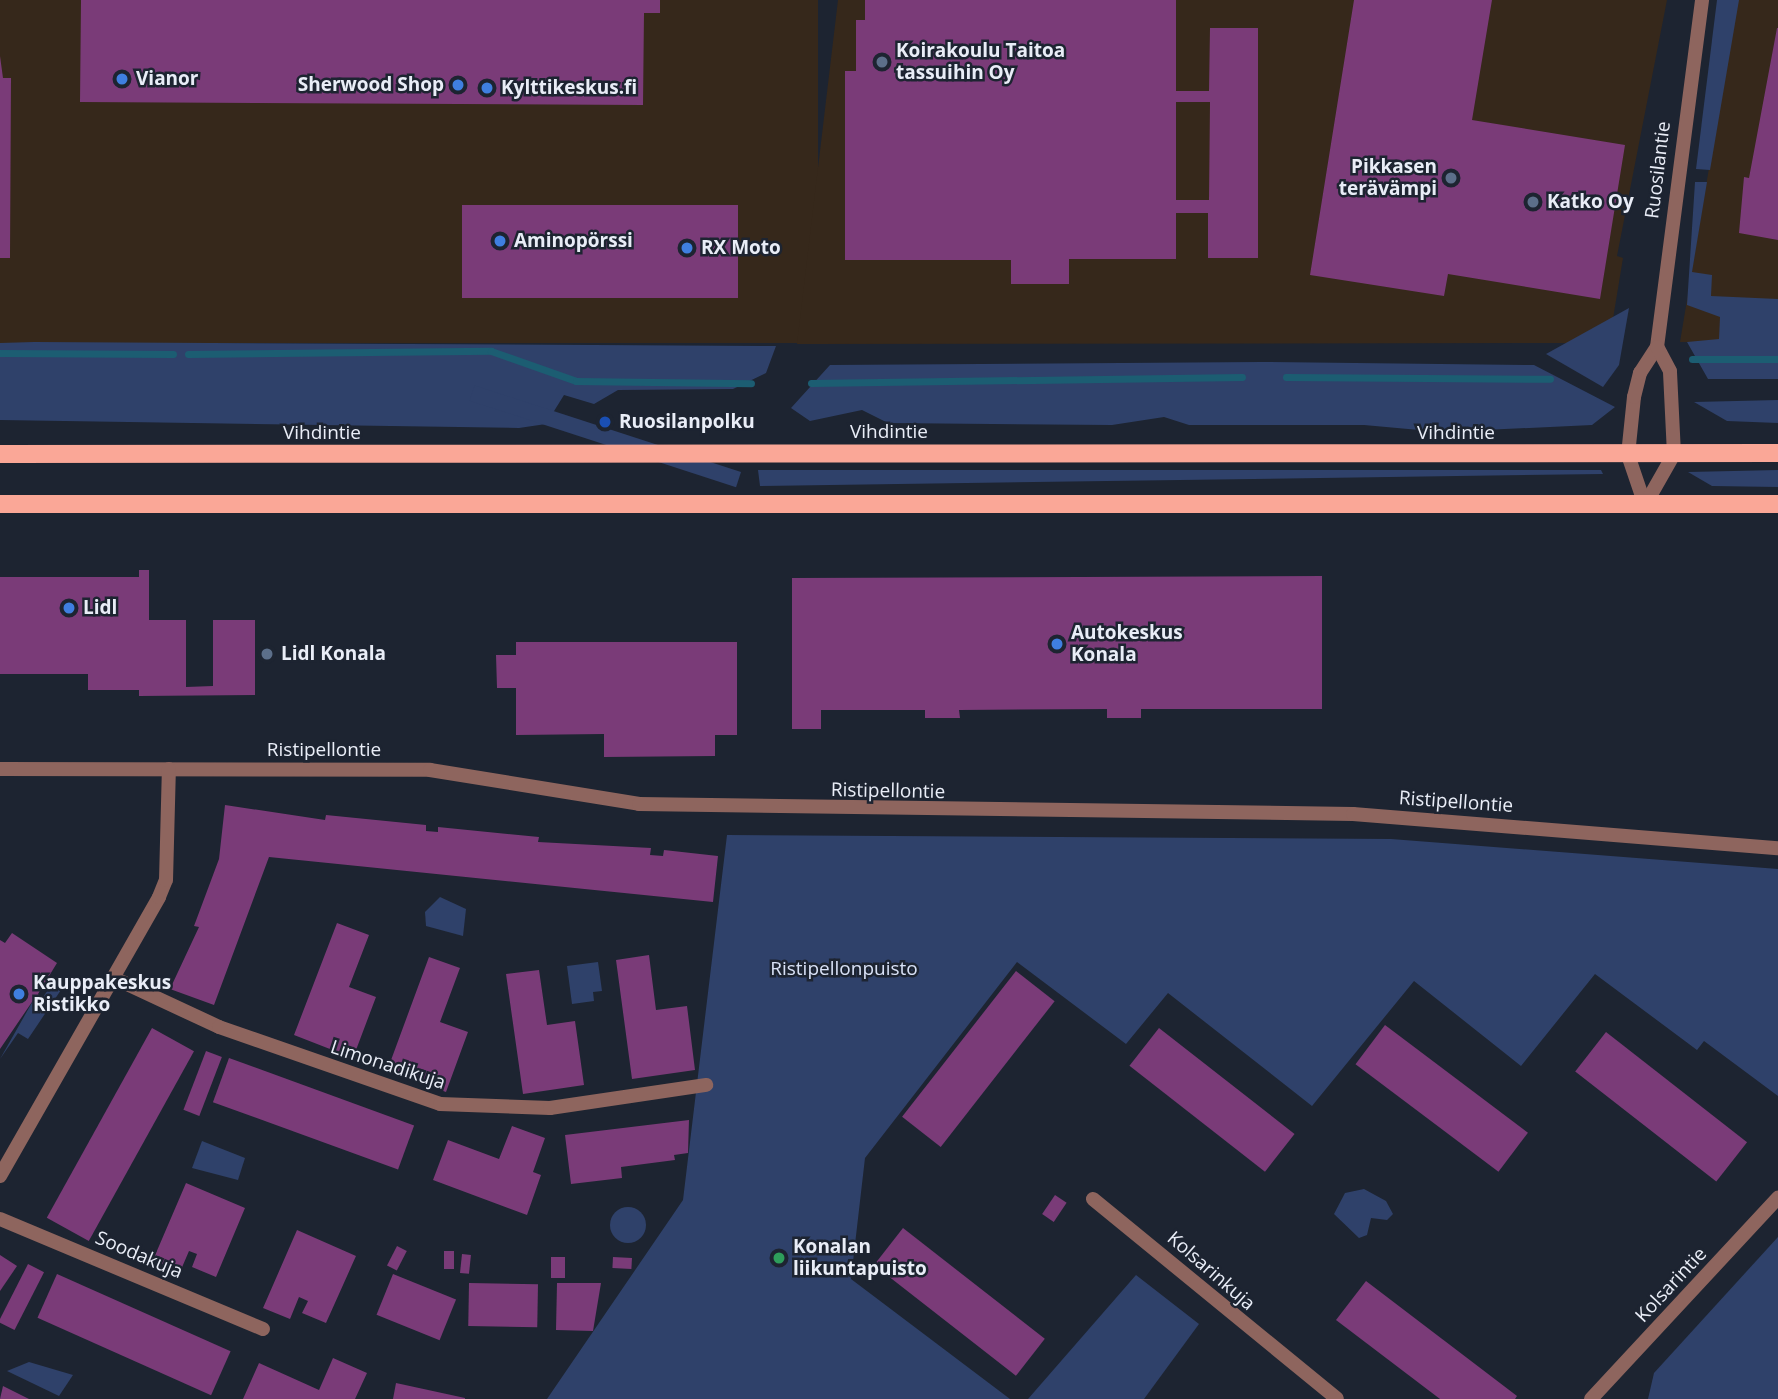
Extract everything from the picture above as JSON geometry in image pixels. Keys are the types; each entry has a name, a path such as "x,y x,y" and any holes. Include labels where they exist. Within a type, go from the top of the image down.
{"main road":[{"name":"Vihdintie","path":"0,454 1778,453"},
{"path":"0,504 1778,504"}],"street":[{"name":"Ruosilantie","path":"1645,505 1628,454 1638,379 1657,346 1702,0"},
{"path":"1645,505 1674,454 1670,371 1657,346"},
{"name":"Ristipellontie","path":"0,769 430,770 639,804 728,808 1353,814 1778,848"},
{"path":"0,1176 114,978 166,880 169,769"},
{"name":"Limonadikuja","path":"114,978 219,1027 440,1104 550,1108 706,1085"},
{"name":"Kolsarintie","path":"1596,1397 1778,1198"},
{"name":"Kolsarinkuja","path":"1093,1199 1336,1399"},
{"name":"Soodakuja","path":"0,1219 263,1329"}],"shaded area":[{"path":"0,0 818,0 818,343 0,343"},
{"path":"838,0 1667,0 1617,256 1623,258 1609,343 797,344"},
{"path":"1721,0 1778,0 1778,342 1680,342 1725,72"}],"green space":[{"path":"1717,0 1739,0 1710,170 1696,169"},
{"path":"1695,182 1707,182 1692,272 1712,275 1711,296 1778,299 1778,379 1708,379 1687,342 1719,339 1720,317 1687,305"},
{"path":"1629,308 1619,365 1603,387 1546,354"},
{"path":"0,343 776,346 766,373 733,389 618,390 594,404 564,395 546,424 519,428 0,420"},
{"path":"1261,362 1534,365 1615,407 1592,425 1441,432 1364,425 1189,425 1164,417 1112,425 888,423 862,410 810,421 791,408 830,365"},
{"path":"475,385 741,472 736,487 470,401"},
{"path":"1778,400 1778,423 1727,421 1694,402"},
{"path":"758,470 1601,470 1603,474 760,486"},
{"path":"1778,470 1778,487 1712,486 1688,472"},
{"name":"Ristipellonpuisto","path":"727,835 1391,839 1778,869 1778,1096 1704,1041 1697,1050 1595,974 1521,1066 1414,981 1312,1106 1168,993 1126,1044 1017,962 865,1158 851,1279 1010,1399 547,1399 683,1200"},
{"path":"440,897 466,909 463,936 426,926 425,912"},
{"path":"598,962 602,991 593,992 594,1001 572,1004 567,966"},
{"path":"56,979 65,984 28,1039 18,1033 0,1059 34,999 36,1009 47,1006 43,997"},
{"path":"202,1141 245,1158 238,1180 192,1168"},
{"path":"1364,1189 1386,1201 1393,1214 1387,1220 1371,1218 1367,1235 1359,1238 1334,1214 1345,1193"},
{"path":"628,1207 641,1212 646,1225 641,1238 628,1243 615,1238 610,1225 615,1212"},
{"path":"1778,1237 1778,1399 1648,1399 1654,1373"},
{"path":"1136,1275 1199,1324 1144,1399 1028,1399"},
{"path":"29,1362 73,1375 59,1396 7,1371"}],"building":[{"path":"81,0 660,0 660,13 644,13 643,105 80,102"},
{"path":"865,0 1176,0 1176,91 1209,91 1210,28 1258,28 1258,258 1208,258 1208,213 1176,213 1176,259 1069,259 1069,284 1011,284 1011,260 845,260 845,71 856,71 856,20 865,20","holes":["1176,102 1210,102 1209,200 1176,200"]},
{"path":"1354,0 1492,0 1472,120 1625,145 1600,299 1448,274 1444,296 1310,275"},
{"path":"1777,28 1778,240 1739,233 1744,177 1749,178"},
{"path":"0,56 3,78 11,78 10,258 0,258"},
{"path":"462,205 738,205 738,298 462,298"},
{"name":"Lidl","path":"139,570 149,570 149,620 186,620 186,687 213,686 213,620 255,620 255,695 139,696 139,690 88,690 88,674 0,674 0,577 139,577"},
{"name":"Autokeskus Konala","path":"1322,576 1322,709 1141,709 1141,718 1107,718 1107,709 959,710 960,718 925,718 925,710 821,710 821,729 792,729 792,578"},
{"path":"516,642 737,642 737,735 715,735 715,756 604,757 604,734 516,735 516,688 497,688 496,655 516,655"},
{"path":"225,805 325,820 326,815 426,825 426,831 438,832 438,827 539,837 538,842 651,848 650,855 663,856 664,850 718,856 713,902 269,857 214,1005 170,989 199,927 194,926 219,859"},
{"path":"337,923 369,935 349,987 376,997 353,1058 294,1035"},
{"name":"Kauppakeskus Ristikko","path":"12,933 57,963 38,994 47,1006 39,1010 34,999 0,1049 0,940 5,943"},
{"path":"649,955 656,1010 687,1006 695,1070 632,1079 616,960"},
{"path":"429,957 460,968 440,1022 468,1032 446,1092 387,1071"},
{"path":"539,970 547,1025 575,1021 584,1085 523,1094 506,974"},
{"path":"1016,971 1055,1001 941,1147 902,1117"},
{"path":"1385,1025 1528,1133 1498,1172 1356,1064"},
{"path":"152,1028 194,1051 89,1241 47,1218"},
{"path":"1159,1028 1295,1134 1265,1172 1129,1066"},
{"path":"1606,1032 1747,1142 1716,1182 1575,1071"},
{"path":"206,1051 222,1057 199,1116 183,1110"},
{"path":"229,1058 414,1125 398,1170 213,1102"},
{"path":"689,1120 688,1153 674,1155 675,1160 621,1167 622,1178 571,1184 565,1135"},
{"path":"512,1126 545,1138 533,1172 541,1175 527,1215 433,1180 448,1140 499,1159"},
{"path":"186,1183 245,1208 216,1277 192,1267 197,1254 189,1251 180,1272 153,1260"},
{"path":"1055,1195 1067,1203 1054,1222 1042,1214"},
{"path":"903,1228 1045,1339 1016,1376 874,1265"},
{"path":"297,1230 356,1256 326,1323 302,1313 308,1301 299,1297 290,1319 263,1308"},
{"path":"397,1246 407,1251 397,1271 387,1266"},
{"path":"444,1251 454,1251 454,1269 444,1269"},
{"path":"462,1254 471,1255 469,1274 460,1273"},
{"path":"0,1255 17,1266 0,1291"},
{"path":"551,1257 565,1257 565,1278 551,1278"},
{"path":"613,1257 632,1258 631,1269 612,1268"},
{"path":"28,1264 44,1272 15,1330 0,1323 0,1319"},
{"path":"57,1274 231,1351 211,1395 37,1318"},
{"path":"393,1274 456,1299 440,1340 377,1315"},
{"path":"1366,1281 1517,1396 1515,1399 1440,1399 1336,1320"},
{"path":"469,1283 538,1284 537,1327 468,1326"},
{"path":"557,1283 601,1283 593,1331 556,1330"},
{"path":"333,1358 367,1373 355,1399 243,1399 259,1363 319,1390"},
{"path":"396,1383 465,1398 465,1399 393,1399"},
{"path":"3,1386 29,1399 0,1399"}],"waterway":[{"path":"188,354 491,351 576,381 751,383"},
{"path":"0,353 173,354"},
{"path":"1692,359 1778,359"},
{"path":"811,383 1242,377"},
{"path":"1286,377 1550,379"}],"place":[{"name":"Koirakoulu Taitoa tassuihin Oy","path":"882,62"},
{"name":"Vianor","path":"122,79"},
{"name":"Sherwood Shop","path":"458,85"},
{"name":"Kylttikeskus.fi","path":"487,88"},
{"name":"Pikkasen terävämpi","path":"1451,178"},
{"name":"Katko Oy","path":"1533,202"},
{"name":"Aminopörssi","path":"500,241"},
{"name":"RX Moto","path":"687,248"},
{"name":"Ruosilanpolku","path":"605,422"},
{"name":"Lidl","path":"69,608"},
{"name":"Autokeskus Konala","path":"1057,644"},
{"name":"Lidl Konala","path":"267,654"},
{"name":"Kauppakeskus Ristikko","path":"19,994"},
{"name":"Konalan liikuntapuisto","path":"779,1258"}]}
